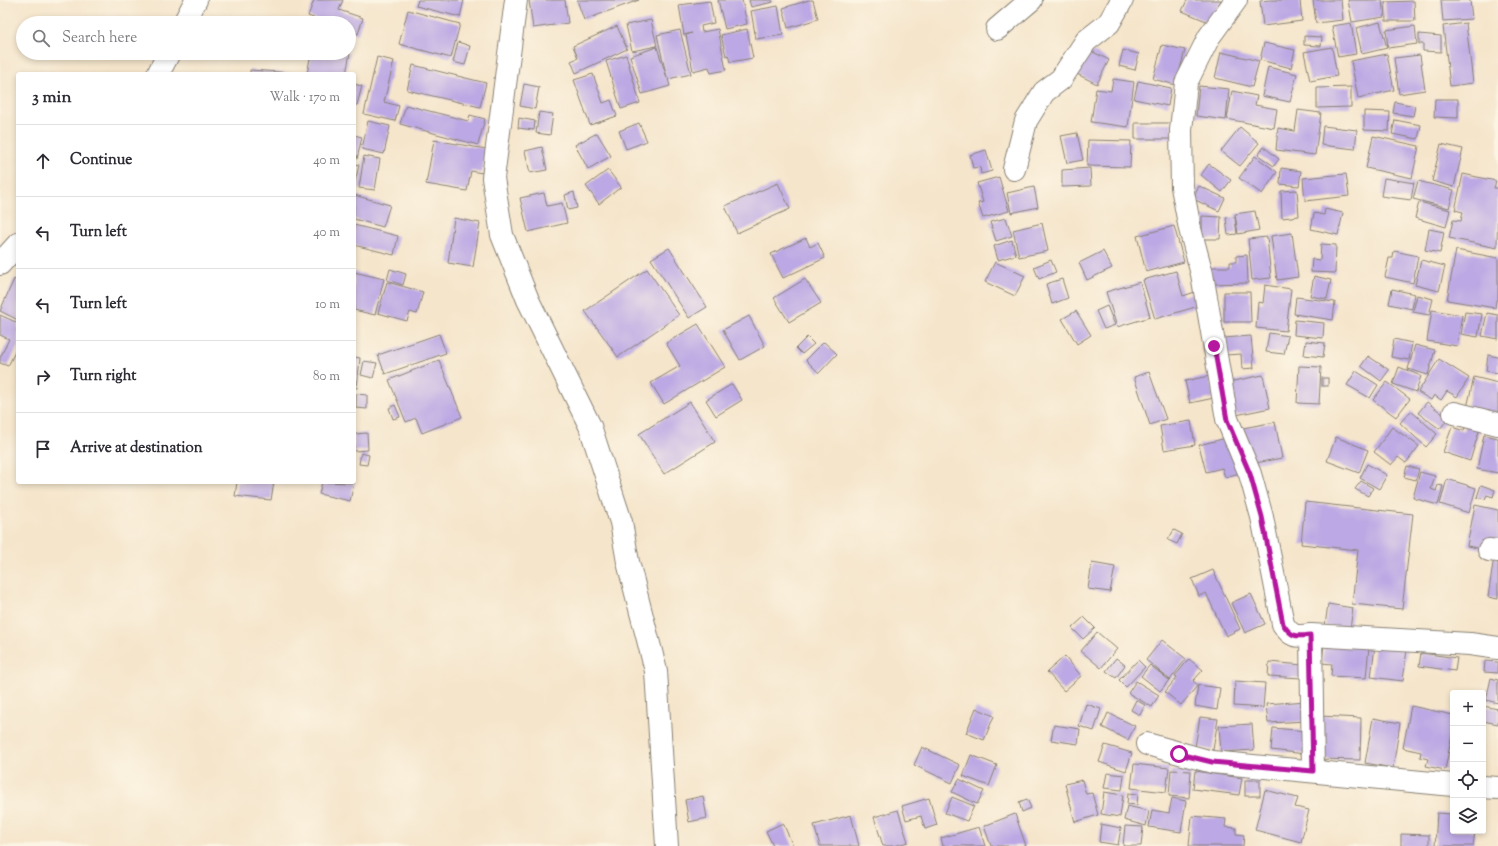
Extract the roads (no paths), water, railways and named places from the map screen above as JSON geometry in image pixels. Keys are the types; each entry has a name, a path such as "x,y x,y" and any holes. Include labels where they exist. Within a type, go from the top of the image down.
{"street":[{"path":"188,16 196,0"},
{"path":"516,0 493,178 502,235 528,300 590,426 621,522 628,562 656,671 667,846"},
{"path":"997,29 1031,0"},
{"path":"1014,169 1026,121 1044,92 1061,79 1086,41 1109,23 1122,0"},
{"path":"1236,0 1209,37 1186,83 1181,130 1182,187 1190,229 1202,274 1227,420 1250,474 1262,517 1283,624 1288,633 1298,636 1310,635 1470,644 1498,648"},
{"path":"159,72 165,60"},
{"path":"0,264 16,246"},
{"path":"1454,413 1498,424"},
{"path":"1310,635 1313,771"},
{"path":"1147,744 1212,762 1450,785"},
{"path":"1486,787 1498,788"}]}
